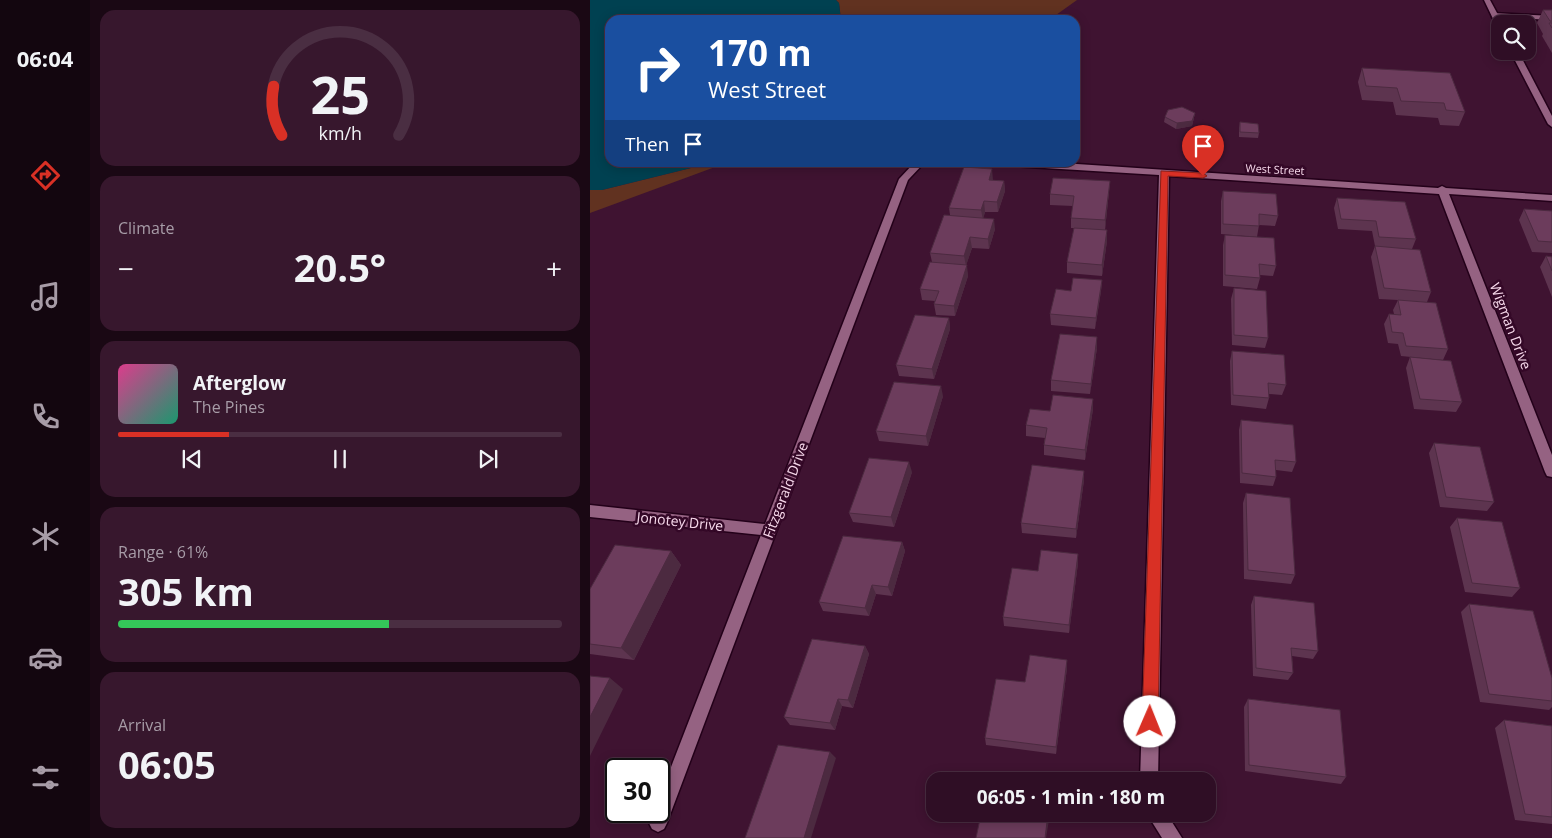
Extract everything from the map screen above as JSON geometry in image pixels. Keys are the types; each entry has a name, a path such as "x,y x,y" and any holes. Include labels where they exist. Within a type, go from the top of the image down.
{"street":[{"path":"1487,0 1495,15"},
{"path":"1536,17 1552,18"},
{"path":"1519,60 1552,124"},
{"name":"Fitzgerald Drive","path":"670,792 904,179 916,167"},
{"name":"West Street","path":"1073,167 1552,198"},
{"path":"1149,772 1164,173"},
{"name":"Wigman Drive","path":"1442,190 1552,472"},
{"name":"Jonotey Drive","path":"590,511 770,530"},
{"path":"1162,822 1173,838"}],"shaded area":[{"path":"836,0 1077,0 1056,15 840,15 839,3"},
{"path":"695,167 715,167 590,213 590,190 602,190"}],"water":[{"path":"590,0 836,0 839,3 840,15 605,15 605,167 695,167 602,190 590,190"}],"building":[{"path":"1543,10 1552,10 1552,21 1550,21"},
{"path":"1362,68 1450,73 1465,112 1446,110 1444,103 1401,101 1397,88 1366,86"},
{"path":"1182,107 1195,113 1192,121 1177,123 1165,117 1168,110"},
{"path":"1240,122 1258,124 1259,133 1240,132"},
{"path":"964,167 992,169 989,180 1004,181 997,202 984,201 981,210 949,208"},
{"path":"1053,178 1110,181 1105,220 1071,218 1074,196 1050,194"},
{"path":"1223,191 1276,194 1278,216 1259,214 1259,226 1223,224"},
{"path":"1337,198 1405,202 1416,239 1379,237 1376,221 1341,219"},
{"path":"1524,209 1552,211 1552,242 1538,241"},
{"path":"944,215 994,219 988,239 970,237 964,256 930,253"},
{"path":"1074,228 1107,230 1102,265 1067,262"},
{"path":"1225,235 1274,238 1276,266 1259,264 1260,278 1225,275"},
{"path":"1375,246 1420,250 1431,292 1384,288"},
{"path":"1546,256 1552,257 1552,271"},
{"path":"930,262 967,265 954,306 934,304 939,291 920,289"},
{"path":"1073,278 1102,280 1096,318 1050,314 1056,289 1071,291"},
{"path":"1234,288 1266,291 1268,338 1234,335"},
{"path":"1398,300 1436,303 1448,349 1406,346 1403,333 1392,332 1389,314 1401,315"},
{"path":"915,315 949,318 932,369 896,365"},
{"path":"1060,334 1097,337 1091,384 1051,380"},
{"path":"1232,351 1284,355 1286,385 1268,383 1269,398 1233,395"},
{"path":"1410,357 1451,361 1462,402 1420,399"},
{"path":"894,382 941,386 926,436 876,431"},
{"path":"1053,395 1093,399 1085,450 1044,445 1047,428 1026,425 1030,409 1050,411"},
{"path":"1241,420 1293,425 1296,462 1275,460 1276,477 1242,473"},
{"path":"1434,443 1480,447 1494,502 1446,497"},
{"path":"869,458 909,462 891,517 849,513"},
{"path":"1032,465 1084,471 1076,529 1021,523"},
{"path":"1246,493 1290,498 1295,575 1248,570"},
{"path":"1457,518 1502,522 1520,588 1472,583"},
{"path":"843,536 902,542 888,587 872,585 865,608 819,602"},
{"path":"615,545 671,551 621,648 590,644 590,589"},
{"path":"1041,550 1078,554 1069,625 1003,617 1012,568 1038,571"},
{"path":"1254,596 1314,603 1318,651 1291,648 1293,673 1256,668"},
{"path":"1469,604 1533,611 1552,678 1552,701 1489,694"},
{"path":"812,639 865,646 848,700 838,699 830,723 784,717"},
{"path":"1030,655 1067,660 1056,747 985,738 996,679 1025,682"},
{"path":"590,676 610,678 590,717"},
{"path":"1248,699 1340,710 1346,777 1249,765"},
{"path":"1504,720 1552,726 1552,817 1525,814"},
{"path":"778,745 830,752 804,838 745,838"},
{"path":"979,822 1047,822 1045,838 976,838"}],"route":[{"path":"1150,722 1164,173 1203,176"}]}
